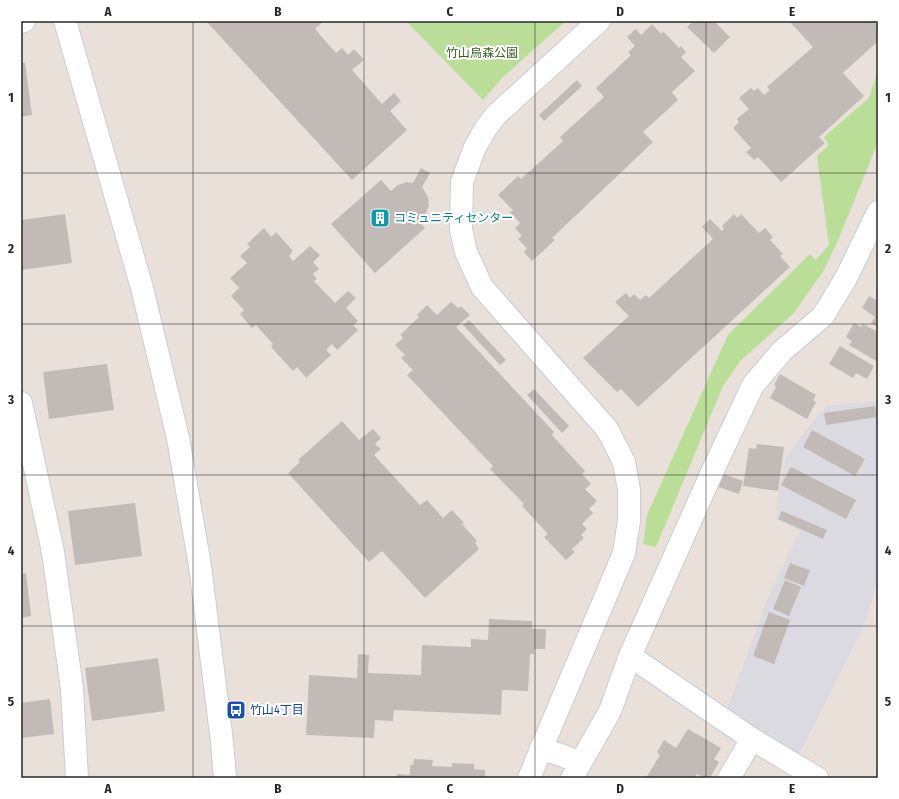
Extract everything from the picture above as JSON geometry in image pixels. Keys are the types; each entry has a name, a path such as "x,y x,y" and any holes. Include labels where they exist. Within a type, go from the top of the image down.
{"street":[{"path":"65,21 142,288 178,438 200,566 222,742 225,778"},
{"path":"529,778 624,553 629,521 629,490 624,462 607,429 482,287 466,252 462,230 462,182 475,147 496,115 599,21"},
{"path":"541,748 576,770 610,711 630,656 713,470 753,385 782,351 823,316 846,278 878,212"},
{"path":"21,403 53,552 72,689 77,778"},
{"path":"630,656 752,740 817,778"},
{"path":"729,778 752,740"}],"shaded area":[{"path":"877,401 878,580 864,627 798,756 727,709 771,590 800,531 776,519 779,487 786,458 799,439 826,406"}],"green space":[{"name":"竹山烏森公園","path":"406,21 566,21 503,77 483,100"},
{"path":"878,70 878,142 839,238 824,270 794,313 740,361 723,386 656,547 643,544 647,515 728,335 810,254 816,260 829,245 817,156 829,145 824,137 869,98"}],"building":[{"path":"206,21 324,21 315,29 336,53 342,48 348,55 354,49 364,60 352,70 382,104 394,93 401,101 390,111 407,130 352,180"},
{"path":"693,21 714,21 730,37 714,53 687,27"},
{"path":"793,21 877,21 875,23 878,27 878,41 843,73 864,96 819,137 825,143 781,182 758,157 754,160 746,152 751,148 733,128 739,122 737,119 749,109 739,98 751,88 754,91 758,88 764,95 770,90 767,87 813,47 791,23"},
{"path":"652,24 661,34 663,31 679,48 681,46 686,52 681,57 695,71 672,92 678,100 643,132 653,142 552,238 555,240 532,261 524,252 527,248 518,239 522,236 515,228 520,223 510,212 513,210 498,195 518,176 521,179 563,141 560,137 604,97 596,88 631,55 628,52 635,46 627,37 636,29 641,35"},
{"path":"21,63 25,63 32,115 21,117"},
{"path":"577,80 582,86 544,121 539,115"},
{"name":"コミュニティセンター","path":"421,168 430,173 422,187 428,197 429,206 425,215 418,221 425,228 375,273 331,224 381,180 391,191 398,185 407,182 413,183"},
{"path":"65,214 72,263 21,270 21,220"},
{"path":"734,214 737,218 741,214 759,233 765,228 773,237 770,240 783,254 780,256 790,267 638,407 621,389 617,392 583,358 629,316 615,302 626,293 630,298 634,294 640,300 646,295 649,298 713,239 702,227 710,219 722,231 724,229 722,226"},
{"path":"264,228 271,237 276,232 293,251 289,256 293,261 310,246 320,255 313,262 319,269 313,274 317,279 314,281 335,303 348,291 356,298 346,308 358,321 353,325 358,330 337,350 332,344 326,350 331,355 306,378 297,367 293,371 271,347 273,344 256,325 252,328 240,314 244,310 231,296 239,288 230,278 247,263 240,256 250,247 247,244"},
{"path":"869,296 878,301 878,327 871,323 875,317 862,308"},
{"path":"451,302 458,308 461,306 470,315 456,327 554,432 552,435 585,471 582,474 591,484 585,489 597,501 589,509 593,513 582,524 587,529 581,535 584,538 572,549 575,552 566,560 544,537 548,534 522,506 524,504 490,469 493,466 407,375 413,370 401,358 405,355 395,345 403,338 400,335 419,317 417,315 427,305 437,315"},
{"path":"469,320 506,360 500,365 463,325"},
{"path":"854,323 861,327 863,324 878,332 878,362 849,345 852,341 846,337"},
{"path":"840,346 874,366 867,379 856,373 853,378 829,364"},
{"path":"107,364 114,410 49,419 43,372"},
{"path":"780,374 816,395 813,400 816,402 807,419 770,398 776,387 774,385"},
{"path":"534,389 569,426 562,433 527,395"},
{"path":"875,406 877,417 826,425 824,413"},
{"path":"342,421 359,440 373,429 381,438 375,444 381,449 374,455 420,505 427,500 443,518 452,510 477,541 475,543 479,549 425,598 382,551 369,562 288,473 300,462 298,460"},
{"path":"812,430 865,459 855,476 803,447"},
{"path":"757,444 784,447 778,491 743,486 749,448 756,449"},
{"path":"791,467 856,500 846,519 781,485"},
{"path":"718,472 743,481 739,494 713,485"},
{"path":"135,503 142,556 75,565 68,511"},
{"path":"782,511 827,530 823,539 778,519"},
{"path":"790,563 810,570 804,586 784,578"},
{"path":"26,573 31,616 21,618 21,574"},
{"path":"785,580 801,587 789,616 773,609"},
{"path":"769,612 790,620 774,664 753,656"},
{"path":"489,619 532,621 532,629 546,629 545,649 534,649 534,654 530,654 528,691 502,690 501,715 394,710 393,721 375,720 374,738 306,735 309,675 357,678 358,654 369,655 368,673 421,675 422,645 471,647 471,639 488,640"},
{"path":"158,658 165,711 92,721 85,668"},
{"path":"50,699 54,734 21,738 21,703"},
{"path":"688,729 721,748 714,759 719,762 710,778 704,778 697,774 694,778 646,778 660,755 657,752 664,740 676,748"},
{"path":"414,759 433,760 432,766 452,767 452,763 474,764 474,769 485,770 485,778 397,778 397,774 410,775 410,765 413,765"}],"place":[{"name":"コミュニティセンター","path":"380,218"},
{"name":"竹山4丁目","path":"236,710"}]}
